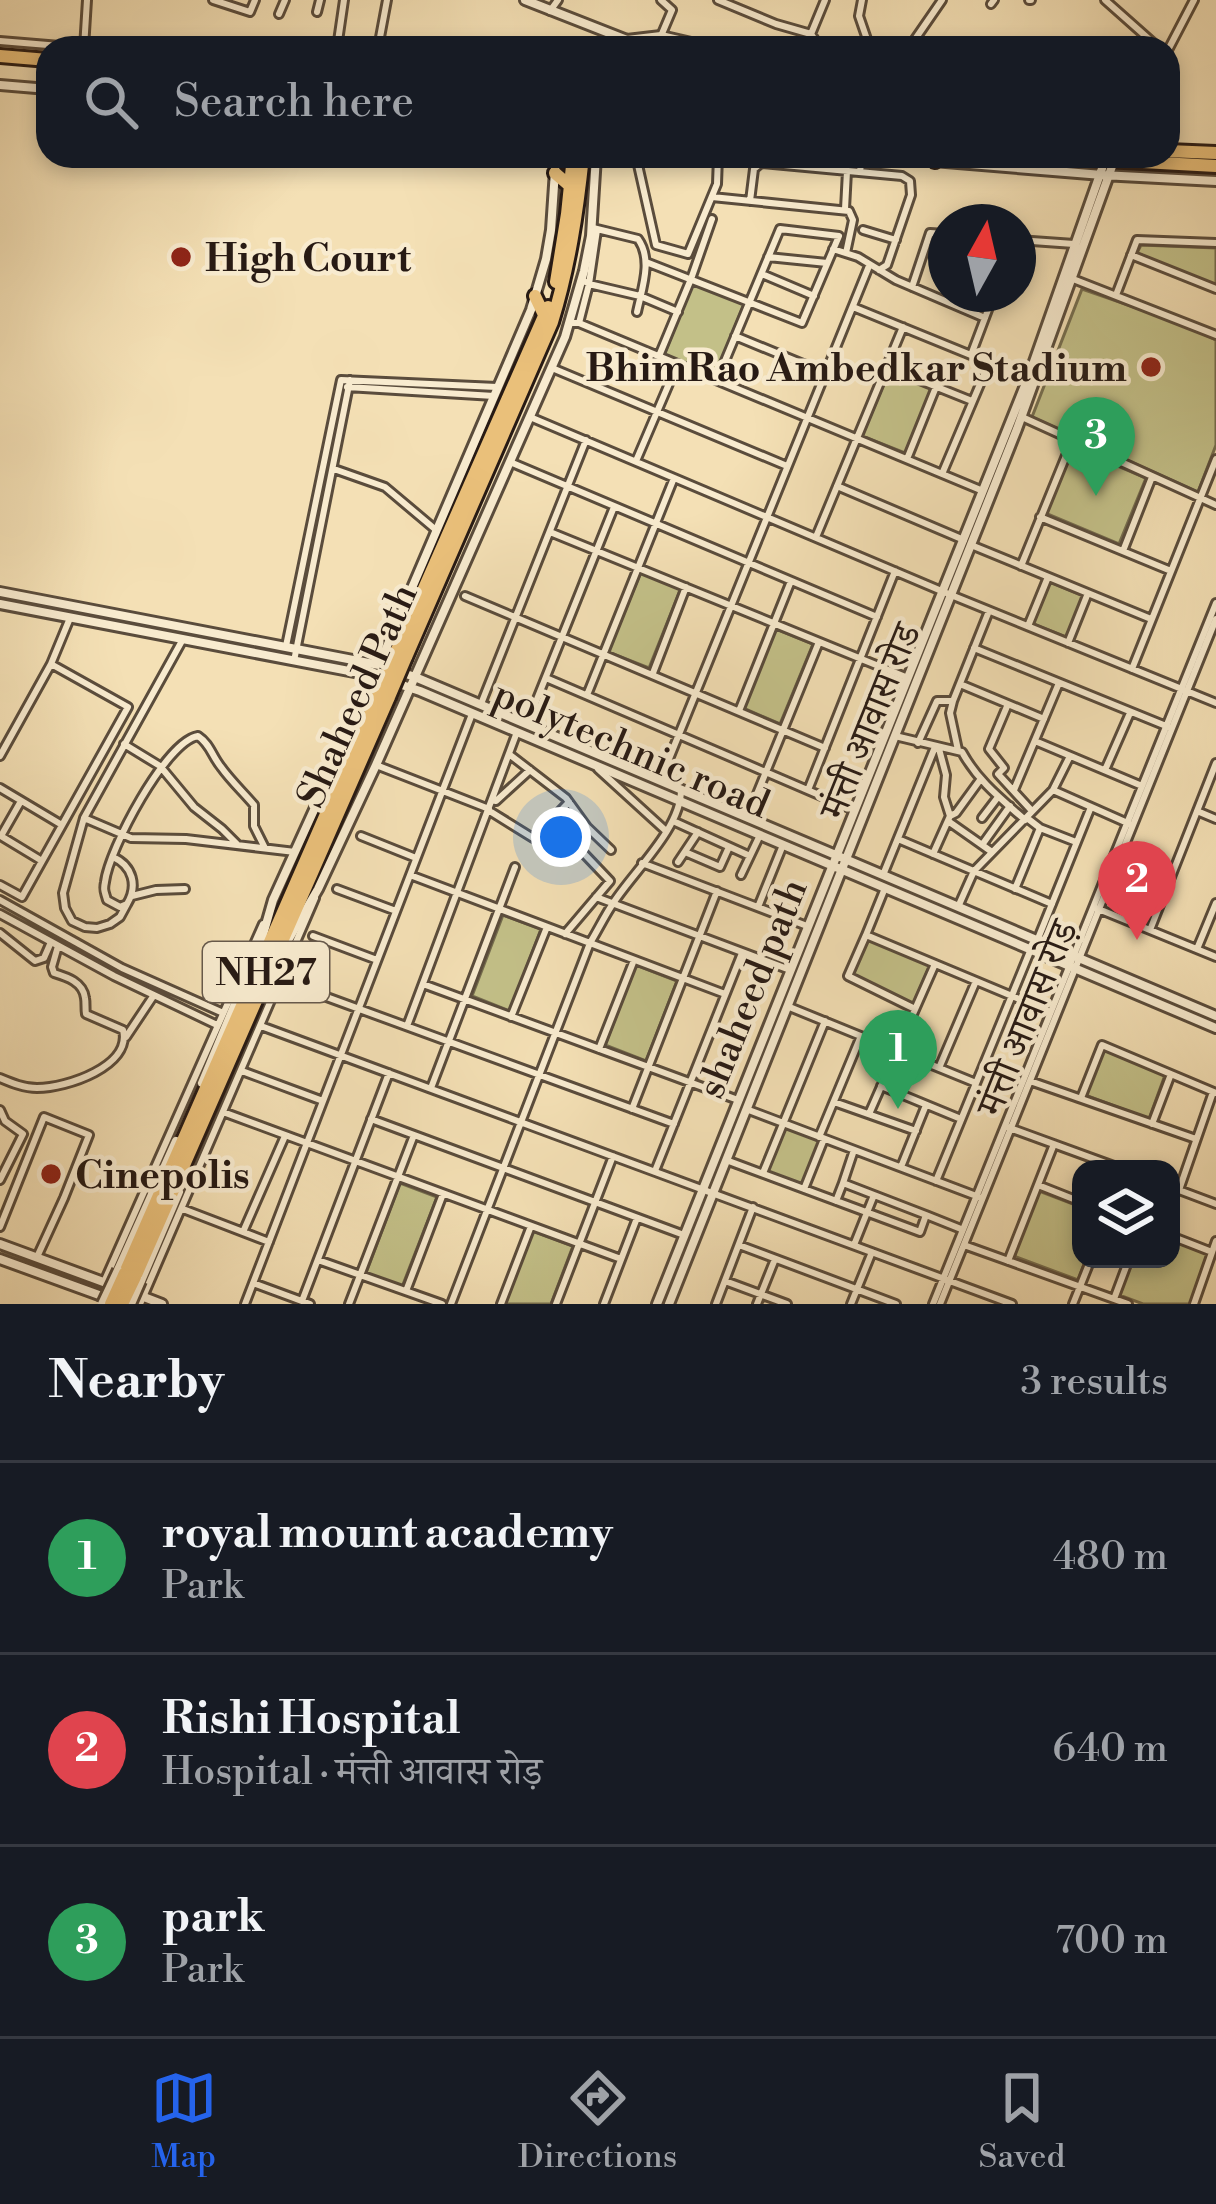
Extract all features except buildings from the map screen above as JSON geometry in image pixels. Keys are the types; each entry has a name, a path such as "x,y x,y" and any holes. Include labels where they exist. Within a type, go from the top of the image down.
{"highway":[{"path":"0,49 36,54"},
{"path":"1180,148 1216,149"},
{"path":"1180,165 1216,166"},
{"name":"Shaheed Path","path":"143,1246 256,1004 545,318 559,270 571,168"},
{"name":"Shaheed Path","path":"401,654 552,322 567,272 582,168"},
{"path":"555,173 570,186"},
{"path":"535,296 545,318"},
{"name":"Shaheed Path","path":"143,1246 256,962 384,695"},
{"name":"NH27","path":"125,1304 130,1275 143,1246"},
{"name":"NH27","path":"106,1304 130,1275"}],"street":[{"path":"85,36 87,0"},
{"path":"213,0 250,12 255,0"},
{"path":"280,14 285,0"},
{"path":"317,12 320,0"},
{"path":"339,36 344,0"},
{"path":"380,36 388,0"},
{"path":"524,0 616,36"},
{"path":"550,11 558,0"},
{"path":"661,0 672,10 661,36"},
{"path":"718,0 811,34 825,0"},
{"path":"862,0 859,16 866,36"},
{"path":"917,36 942,0"},
{"path":"1105,0 1146,36"},
{"path":"1175,36 1194,0"},
{"path":"0,49 36,49"},
{"path":"0,85 36,88"},
{"path":"379,665 461,483 535,296 551,230 555,168"},
{"path":"141,1300 353,802 376,765 490,495 582,310 594,229 596,168"},
{"path":"639,168 656,245 688,254 717,184 718,168"},
{"path":"750,201 755,168"},
{"path":"815,168 902,176 910,181 911,195 896,240 887,265 879,270"},
{"path":"860,168 860,172"},
{"name":"shaheed path","path":"657,1304 708,1190 738,1100 808,926 839,862 854,810 968,543 983,491 1054,317 1107,168"},
{"path":"968,543 1022,417 1108,168"},
{"path":"1134,168 1216,181"},
{"path":"844,211 847,171"},
{"path":"712,197 849,211 853,220 846,253"},
{"path":"659,356 712,219"},
{"path":"594,229 638,239 646,250 638,312"},
{"path":"646,262 750,301 802,323 838,236 780,229 750,301 735,336 717,380"},
{"path":"863,230 896,240"},
{"path":"912,287 928,239"},
{"path":"1116,295 1136,240 1216,243"},
{"path":"1036,241 1077,244"},
{"path":"833,249 928,292"},
{"path":"1131,255 1216,289"},
{"path":"768,257 827,263"},
{"path":"660,781 869,266"},
{"path":"761,274 814,296"},
{"path":"1073,279 1216,335"},
{"path":"585,282 678,312"},
{"path":"574,323 585,282"},
{"path":"577,298 582,310"},
{"path":"853,307 1028,379"},
{"path":"974,312 985,318"},
{"path":"971,355 987,312"},
{"path":"574,323 983,491"},
{"path":"815,537 902,327"},
{"path":"735,336 825,373"},
{"path":"942,474 989,363"},
{"path":"636,461 677,364"},
{"path":"886,367 972,401"},
{"path":"551,368 787,466"},
{"path":"289,660 346,384 495,392"},
{"path":"907,459 936,387"},
{"path":"530,417 1216,703"},
{"path":"1022,417 1216,505"},
{"path":"245,1304 472,713 481,705 586,440"},
{"path":"1021,566 1072,440"},
{"path":"1132,669 1216,459"},
{"path":"510,462 877,617"},
{"path":"329,468 385,487 436,530"},
{"path":"1123,551 1153,477"},
{"path":"587,695 674,478"},
{"path":"837,486 1152,619"},
{"path":"527,724 614,507"},
{"path":"1040,518 1171,571"},
{"path":"550,531 908,679"},
{"path":"808,790 895,571"},
{"path":"1028,626 1048,577"},
{"path":"739,711 791,581"},
{"path":"652,675 686,587"},
{"path":"0,592 379,665 747,818 839,862 958,907 1034,945"},
{"name":"मंत्ती आवास रोड","path":"669,1304 708,1190 726,1160 947,593"},
{"path":"1068,643 1088,593"},
{"path":"465,596 825,748"},
{"path":"1216,603 1199,653 1216,660"},
{"name":"polytechnic road","path":"0,604 413,682 472,713 783,845 839,862 885,888 1034,945 1216,1028"},
{"path":"958,750 952,701 989,610"},
{"path":"0,756 51,664 70,617"},
{"name":"मंत्ती आवास रोड़","path":"946,1280 1216,619"},
{"path":"202,643 204,631"},
{"path":"113,857 128,868 134,885 120,917 97,928 72,921 64,908 66,880 85,818 183,639"},
{"path":"747,818 819,642"},
{"path":"974,648 1169,728"},
{"path":"16,909 128,707 51,664"},
{"path":"104,1282 375,676"},
{"path":"546,678 854,810"},
{"path":"1014,790 1059,683"},
{"path":"960,684 1044,718"},
{"path":"918,743 937,701 952,701"},
{"path":"1008,704 989,749 1004,769 998,774 1014,790 1028,816"},
{"path":"1105,770 1130,712"},
{"path":"406,1026 517,732"},
{"path":"895,736 962,752 998,797 1040,828 1076,842"},
{"path":"184,889 156,890 114,906 104,890 123,834 160,766 184,740 203,738 224,772 254,805 254,826 265,848"},
{"path":"1035,741 1146,787"},
{"path":"124,744 160,766 194,807 239,847"},
{"path":"937,747 946,775 949,818 992,853"},
{"path":"883,875 937,747"},
{"path":"509,754 569,802 611,850"},
{"path":"958,907 974,871 1053,790 1070,756"},
{"path":"1150,930 1216,763"},
{"path":"376,765 490,806 533,838"},
{"path":"600,766 598,770 666,830"},
{"path":"490,806 530,770"},
{"path":"933,854 949,818 980,780"},
{"path":"0,788 62,826"},
{"path":"318,1259 447,1304 590,943 612,904 673,821 681,790"},
{"path":"1053,790 1131,824"},
{"path":"982,818 998,797"},
{"path":"21,801 1,836 42,861"},
{"path":"543,829 569,802"},
{"path":"982,845 1010,806"},
{"path":"936,1181 1091,807"},
{"path":"1197,811 1216,819"},
{"path":"85,818 130,838 186,839 295,852"},
{"path":"673,821 750,856"},
{"path":"1015,889 1040,828"},
{"path":"678,862 698,832"},
{"path":"741,875 760,835"},
{"path":"361,836 416,858"},
{"path":"898,839 1052,904"},
{"path":"565,934 610,880 572,841"},
{"path":"758,907 783,845"},
{"path":"685,852 720,867 729,847"},
{"path":"642,863 808,926"},
{"path":"431,1088 515,867"},
{"path":"410,875 725,994"},
{"path":"0,885 22,897"},
{"path":"885,888 848,976 915,1009"},
{"path":"337,889 396,910"},
{"path":"632,1109 717,891"},
{"path":"596,897 790,970"},
{"path":"0,900 122,968 223,1012"},
{"path":"130,1275 190,1110 256,962 274,900"},
{"path":"1197,949 1216,903"},
{"path":"1096,908 1216,957"},
{"path":"0,914 217,1025"},
{"path":"511,1017 547,927"},
{"path":"0,933 35,962 54,944"},
{"path":"866,934 1049,1012"},
{"path":"313,936 377,960"},
{"path":"54,944 54,973 81,988 86,1014 123,1030 126,1037"},
{"path":"655,1171 742,953"},
{"path":"130,1275 256,1004 286,956"},
{"path":"599,1049 634,960"},
{"path":"1196,1139 1027,1078 1049,1012 1074,962 1216,1016"},
{"path":"869,1114 935,964"},
{"path":"939,1068 976,981"},
{"path":"292,984 674,1124"},
{"path":"423,984 738,1100"},
{"path":"0,1078 41,1088 92,1075 124,1048 126,1037 154,995"},
{"path":"787,1006 976,1083"},
{"path":"763,1173 825,1022"},
{"path":"261,1026 1012,1304"},
{"path":"804,1189 861,1036"},
{"path":"1081,1099 1102,1045 1214,1092 1180,1176"},
{"path":"242,1070 323,1102"},
{"path":"253,1283 306,1303 318,1259 389,1073"},
{"path":"1152,1124 1171,1074"},
{"path":"881,1086 961,1120"},
{"path":"834,1102 916,1131"},
{"path":"901,1168 926,1105"},
{"path":"746,1109 979,1197 937,1304"},
{"path":"0,1110 23,1134 0,1180"},
{"path":"223,1112 621,1259"},
{"path":"0,1227 44,1117 89,1135 37,1257"},
{"path":"371,1119 684,1235"},
{"path":"1007,1127 1098,1160"},
{"path":"243,1232 286,1135"},
{"path":"349,1304 414,1135"},
{"path":"1008,1261 1054,1144"},
{"path":"836,1201 854,1150"},
{"path":"556,1304 614,1156"},
{"path":"726,1160 920,1232 926,1215"},
{"path":"843,1184 963,1229"},
{"path":"1038,1185 1072,1198"},
{"path":"1180,1190 1216,1204"},
{"path":"406,1291 443,1194"},
{"path":"854,1245 874,1196"},
{"path":"716,1304 753,1207"},
{"path":"182,1208 269,1242"},
{"path":"604,1304 638,1217"},
{"path":"501,1304 531,1226"},
{"path":"1180,1240 1212,1252"},
{"path":"1193,1304 1216,1241"},
{"path":"0,1244 162,1304"},
{"path":"739,1245 893,1304"},
{"path":"964,1245 1128,1304"},
{"path":"15,1264 20,1251"},
{"path":"851,1304 872,1252"},
{"path":"0,1259 125,1304"},
{"path":"757,1304 775,1259"},
{"path":"1073,1304 1087,1268"},
{"path":"1114,1299 1126,1268"},
{"path":"725,1281 787,1304"},
{"path":"978,1304 982,1293"}],"shaded area":[{"path":"1141,245 1216,248 1216,287 1137,253"},
{"path":"693,283 744,304 715,376 664,355"},
{"path":"1082,289 1216,340 1216,445 1198,492 1032,417"},
{"path":"889,372 932,389 905,453 862,436"},
{"path":"1073,447 1146,478 1119,544 1045,513"},
{"path":"641,572 681,588 649,668 608,652"},
{"path":"1050,582 1084,596 1066,637 1033,624"},
{"path":"776,629 813,644 780,724 743,708"},
{"path":"503,915 541,929 510,1011 472,996"},
{"path":"868,939 930,965 913,1004 853,975"},
{"path":"636,965 677,981 646,1061 605,1045"},
{"path":"1104,1050 1165,1075 1149,1119 1085,1095"},
{"path":"785,1127 820,1141 803,1186 767,1172"},
{"path":"400,1183 437,1197 402,1287 366,1273"},
{"path":"1039,1191 1072,1204 1072,1268 1083,1268 1078,1280 1014,1256"},
{"path":"533,1231 573,1246 551,1304 505,1304"},
{"path":"1180,1243 1208,1254 1190,1304 1143,1304 1119,1295 1130,1268 1180,1268"}],"place":[{"name":"High Court","path":"181,257"},
{"name":"BhimRao Ambedkar Stadium","path":"1151,367"},
{"name":"park","path":"1096,496"},
{"name":"Rishi Hospital","path":"1137,940"},
{"name":"royal mount academy","path":"898,1109"},
{"name":"Cinepolis","path":"51,1174"}]}
